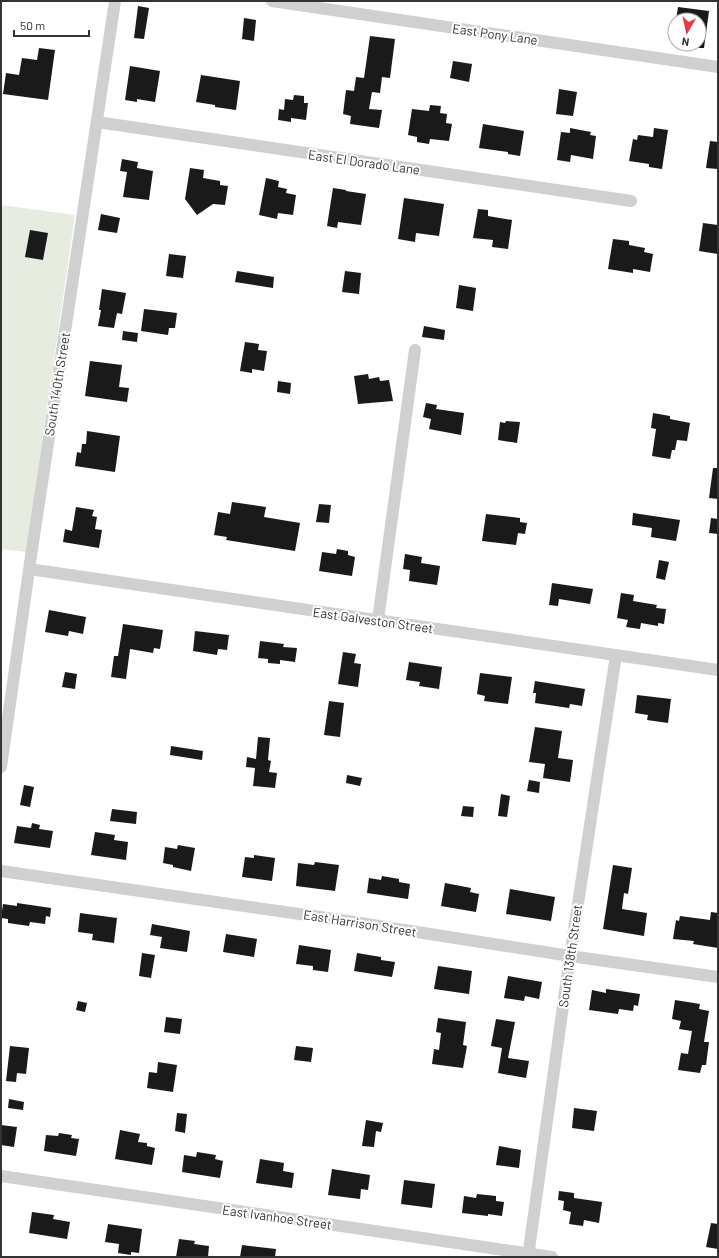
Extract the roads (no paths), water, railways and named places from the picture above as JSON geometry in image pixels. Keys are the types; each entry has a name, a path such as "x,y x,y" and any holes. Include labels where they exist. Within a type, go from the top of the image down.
{"street":[{"name":"South 140th Street","path":"1,767 29,569 115,1"},
{"name":"East Pony Lane","path":"272,1 718,67"},
{"name":"East El Dorado Lane","path":"97,122 631,201"},
{"path":"378,620 415,350"},
{"name":"East Galveston Street","path":"29,569 718,670"},
{"name":"South 138th Street","path":"528,1255 570,956 616,655"},
{"name":"East Harrison Street","path":"1,871 341,920 570,956 718,977"},
{"name":"East Ivanhoe Street","path":"1,1176 528,1255 552,1257"}]}
